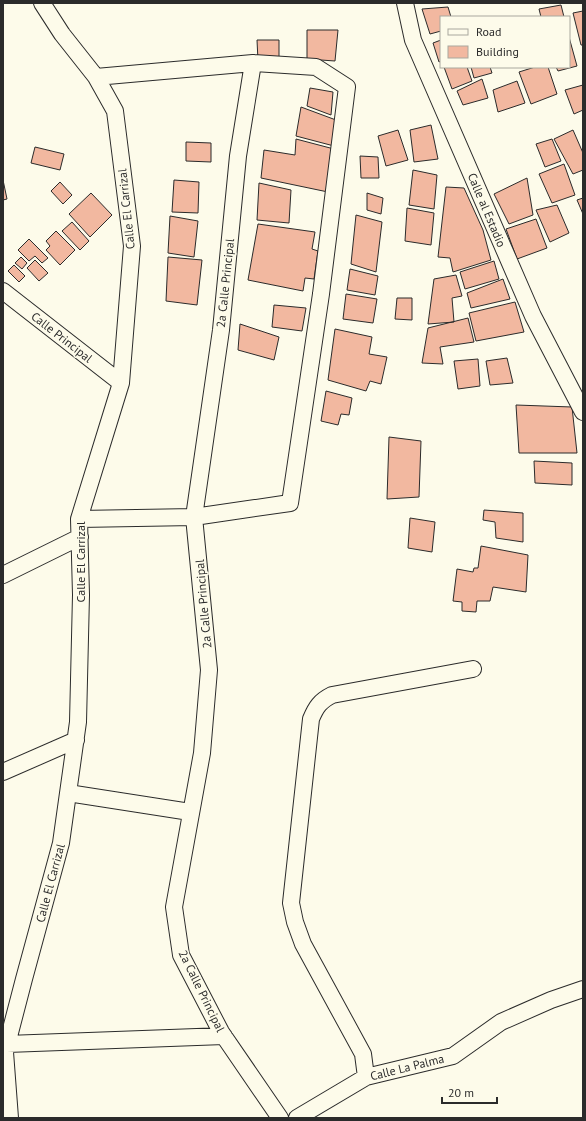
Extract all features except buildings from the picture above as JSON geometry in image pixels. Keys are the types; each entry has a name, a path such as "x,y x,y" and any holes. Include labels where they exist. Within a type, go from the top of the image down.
{"street":[{"name":"Calle El Carrizal","path":"10,1118 5,1050 61,843 76,740 78,722 80,611 79,519 121,383 132,246 115,111 96,77 62,34 42,3"},
{"name":"Calle al Estadio","path":"405,3 413,40 530,308 583,412"},
{"path":"79,519 194,516 290,503 322,286 347,87 316,68 253,63 96,77"},
{"name":"2a Calle Principal","path":"253,63 238,156 221,330 194,516 209,670 202,753 190,812 174,907 181,955 224,1036 280,1118"},
{"name":"Calle Principal","path":"3,291 121,383"},
{"path":"3,575 80,537"},
{"path":"366,1077 363,1054 303,944 295,922 291,903 311,719 316,708 323,699 332,695 473,669"},
{"path":"3,772 76,740"},
{"path":"68,794 190,812"},
{"name":"Calle La Palma","path":"297,1118 366,1077 453,1056 501,1022 551,1000 583,989"},
{"path":"5,1050 224,1036"}]}
